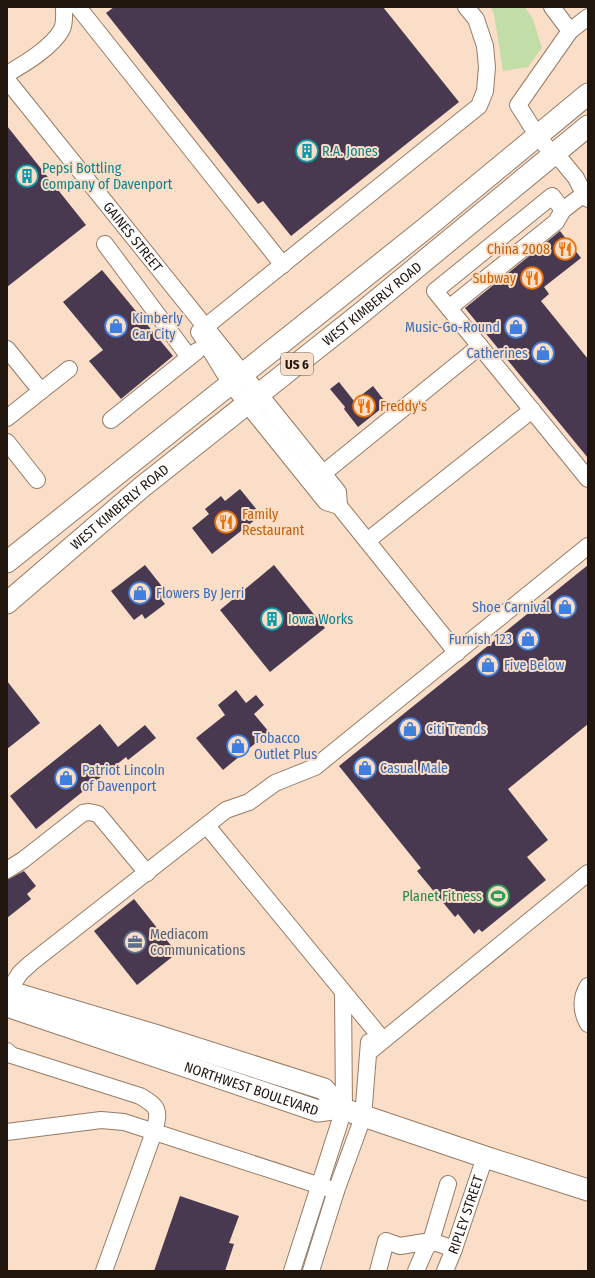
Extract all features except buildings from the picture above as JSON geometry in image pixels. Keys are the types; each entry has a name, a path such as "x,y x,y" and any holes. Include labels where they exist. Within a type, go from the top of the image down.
{"main road":[{"name":"WEST KIMBERLY ROAD","path":"7,562 427,227 588,94"},
{"name":"WEST KIMBERLY ROAD","path":"7,603 142,487 360,314 588,126"},
{"path":"7,995 158,1036 324,1089 342,1109 588,1190"}],"street":[{"path":"7,74 32,59 52,41 62,28 64,7"},
{"path":"78,7 283,265"},
{"path":"111,420 189,357 206,335 283,265 479,106 485,91 487,67 486,53 476,19 466,7"},
{"path":"552,7 570,31"},
{"path":"449,308 556,222 563,210 587,195 569,185 556,169 553,155 537,136 518,105 570,31 588,17"},
{"name":"GAINES STREET","path":"7,80 183,300 237,380 317,478 326,502 339,506 367,541"},
{"path":"563,210 552,196 435,291 588,479"},
{"path":"105,244 189,357"},
{"path":"317,478 480,346"},
{"path":"7,349 41,391"},
{"path":"7,418 69,369"},
{"path":"457,652 367,541 532,410"},
{"path":"7,442 38,480"},
{"path":"7,995 20,973 31,963 226,810 249,802 275,782 315,767 588,546"},
{"path":"7,870 23,860 83,813 88,812 98,814 147,873"},
{"path":"207,826 383,1040"},
{"path":"369,1052 588,873"},
{"path":"588,986 584,991 582,1003 583,1014 588,1024"},
{"path":"292,1271 342,1109 343,992"},
{"path":"311,1271 336,1191 363,1117 370,1024"},
{"path":"7,1051 11,1054 140,1096 153,1103 158,1115 154,1132 104,1271"},
{"path":"7,1132 101,1120 124,1122 336,1191"},
{"name":"RIPLEY STREET","path":"446,1271 485,1157"},
{"path":"416,1271 425,1250 431,1241 448,1184"},
{"path":"378,1271 386,1242 400,1246 431,1241 454,1249"}],"green space":[{"path":"491,7 525,7 533,19 542,48 528,67 503,71 494,14"}],"place":[{"name":"R.A. Jones","path":"307,151"},
{"name":"Pepsi Bottling Company of Davenport","path":"27,176"},
{"name":"China 2008","path":"565,249"},
{"name":"Subway","path":"532,278"},
{"name":"Kimberly Car City","path":"116,326"},
{"name":"Music-Go-Round","path":"516,327"},
{"name":"Catherines","path":"543,353"},
{"name":"Freddy's","path":"364,406"},
{"name":"Family Restaurant","path":"226,522"},
{"name":"Flowers By Jerri","path":"140,593"},
{"name":"Shoe Carnival","path":"565,607"},
{"name":"Iowa Works","path":"272,619"},
{"name":"Furnish 123","path":"528,639"},
{"name":"Five Below","path":"488,665"},
{"name":"Citi Trends","path":"410,729"},
{"name":"Tobacco Outlet Plus","path":"238,746"},
{"name":"Casual Male","path":"365,768"},
{"name":"Patriot Lincoln of Davenport","path":"66,778"},
{"name":"Planet Fitness","path":"498,896"},
{"name":"Mediacom Communications","path":"135,942"}]}
